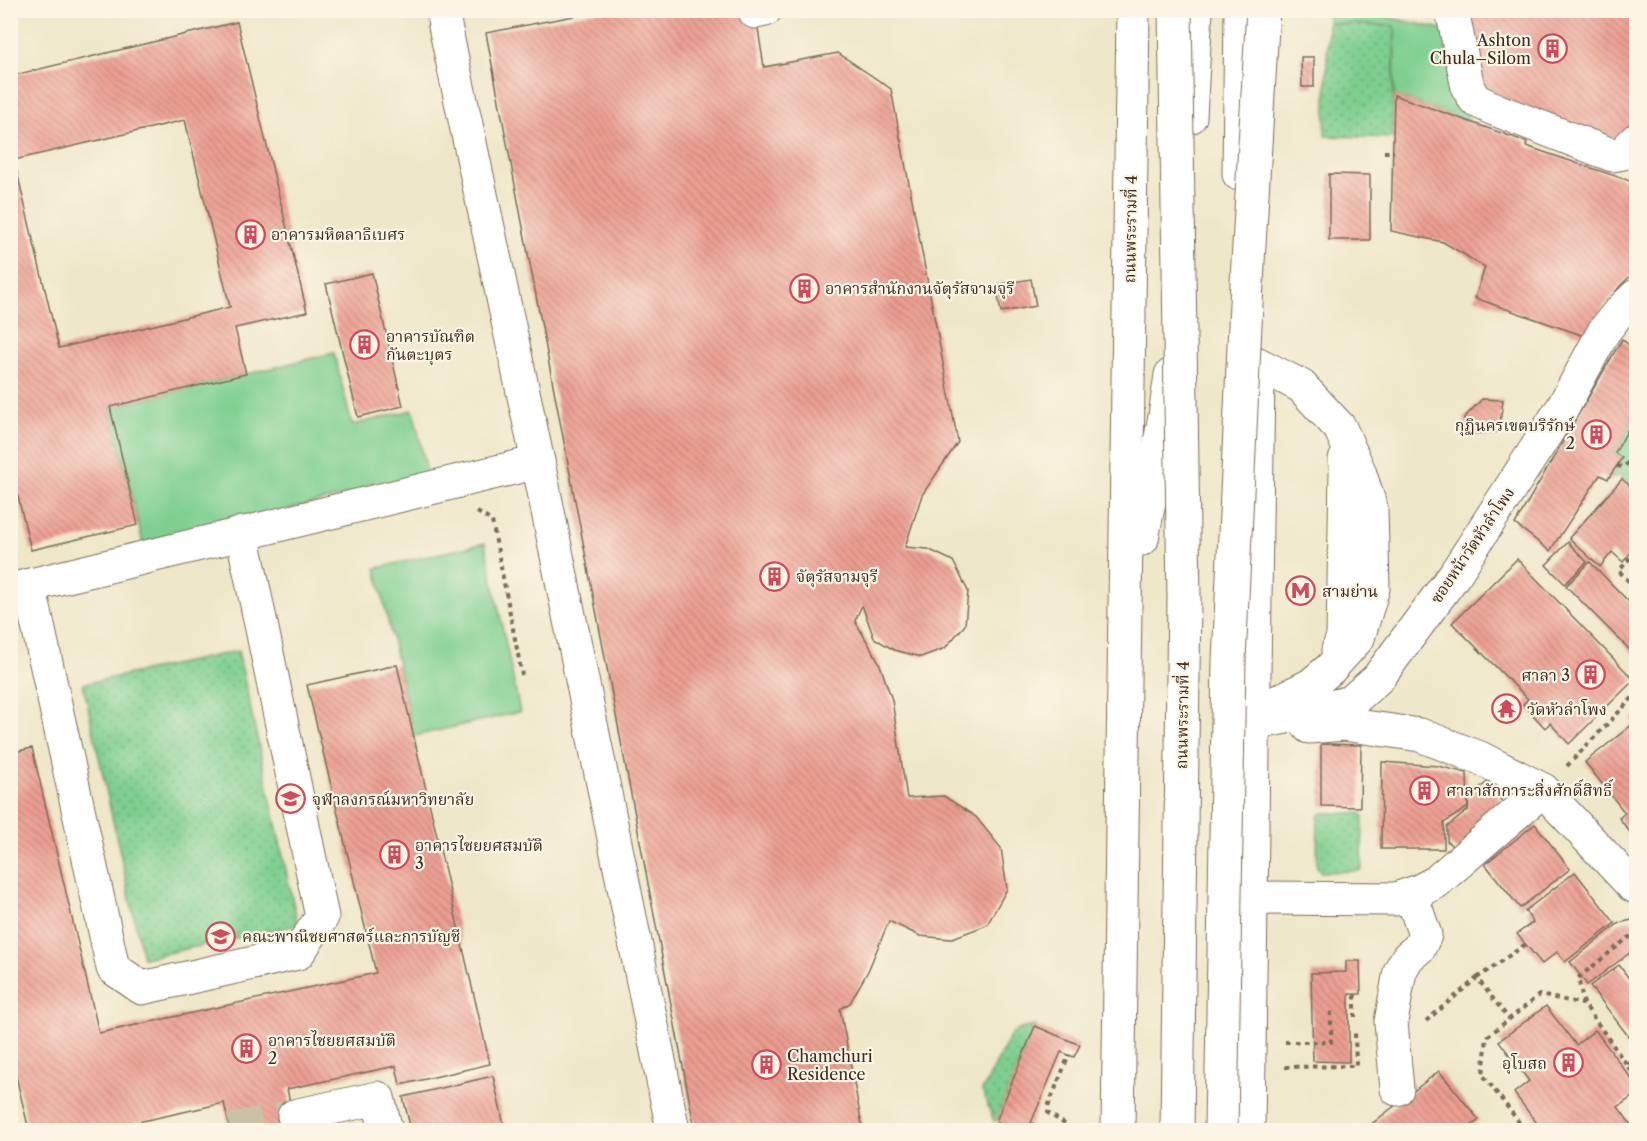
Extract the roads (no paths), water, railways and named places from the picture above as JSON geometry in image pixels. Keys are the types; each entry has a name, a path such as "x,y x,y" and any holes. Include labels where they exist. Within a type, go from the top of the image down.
{"main road":[{"path":"443,10 538,462 672,1131"},
{"name":"ถนนพระรามที่ 4","path":"1117,1129 1133,10"},
{"name":"ถนนพระรามที่ 4","path":"1175,10 1184,598 1177,1131"},
{"name":"ถนนพระรามที่ 4","path":"1125,627 1165,416 1176,341 1196,10"},
{"path":"1241,10 1238,320 1254,626"},
{"path":"1248,1131 1263,10"},
{"path":"1221,1131 1228,661 1263,10"},
{"path":"1452,10 1468,88 1475,100 1494,110 1612,155 1623,153 1636,140"},
{"name":"ซอยหน้าวัดหัวลำโพง","path":"1252,724 1351,702 1377,678 1455,574 1563,407 1604,331 1631,312"},
{"path":"1252,724 1275,703 1303,689 1330,669 1359,638 1373,588 1371,508 1359,471 1340,428 1301,386 1258,364"},
{"path":"242,533 322,917 298,952 142,988 113,968 20,588 242,533 538,462"},
{"path":"1252,724 1295,728 1344,724 1420,735 1480,759 1543,790 1636,887"},
{"path":"1250,898 1396,899 1411,894 1436,882 1543,790"},
{"path":"1397,1089 1390,1022 1400,971 1408,957 1419,948 1425,936 1411,894"},
{"path":"294,1116 378,1098 386,1131"}],"tunnel":[{"path":"230,1130 294,1116"}],"place":[{"name":"Ashton Chula–Silom","path":"1552,49"},
{"name":"อาคารมหิตลาธิเบศร","path":"250,234"},
{"name":"อาคารสำนักงานจัตุรัสจามจุรี","path":"804,288"},
{"name":"อาคารบัณฑิต กันตะบุตร","path":"365,345"},
{"name":"กุฏินครเขตบริรักษ์ 2","path":"1596,434"},
{"name":"จัตุรัสจามจุรี","path":"775,576"},
{"name":"สามย่าน","path":"1301,591"},
{"name":"ศาลา 3","path":"1591,675"},
{"name":"วัดหัวลำโพง","path":"1506,709"},
{"name":"ศาลาสักการะสิ่งศักดิ์สิทธิ์","path":"1425,790"},
{"name":"จุฬาลงกรณ์มหาวิทยาลัย","path":"291,799"},
{"name":"อาคารไชยยศสมบัติ 3","path":"394,854"},
{"name":"คณะพาณิชยศาสตร์และการบัญชี","path":"221,936"},
{"name":"อาคารไชยยศสมบัติ 2","path":"247,1049"},
{"name":"อุโบสถ","path":"1568,1063"},
{"name":"Chamchuri Residence","path":"766,1065"}]}
